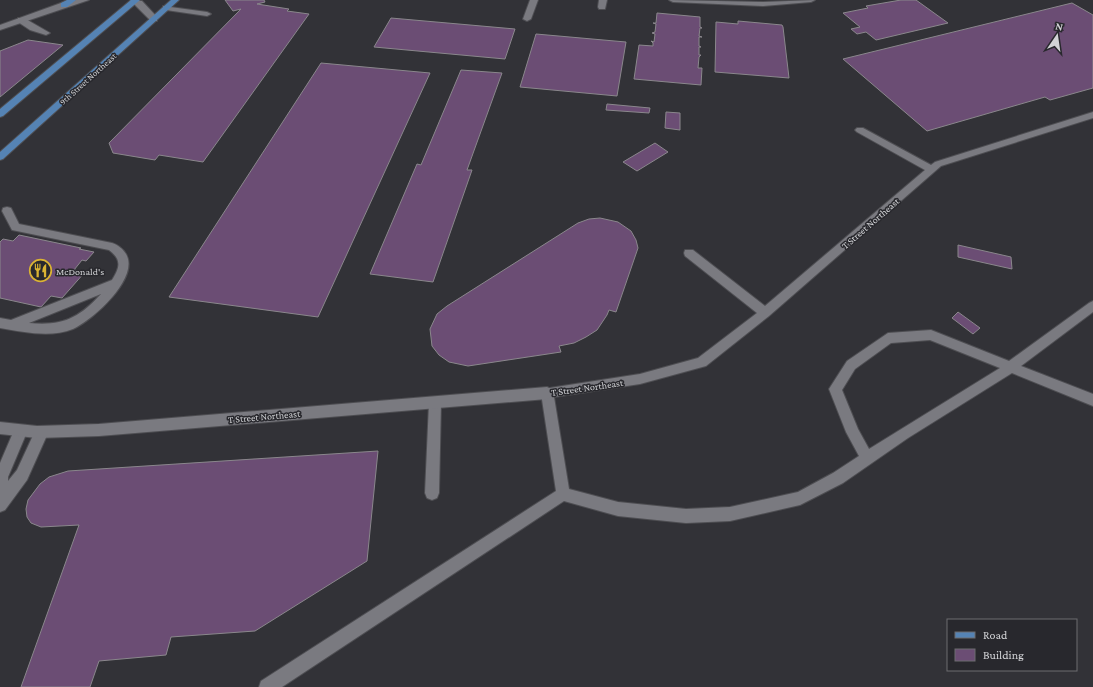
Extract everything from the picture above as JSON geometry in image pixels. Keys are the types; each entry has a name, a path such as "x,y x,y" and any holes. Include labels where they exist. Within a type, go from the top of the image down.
{"main road":[{"path":"64,4 72,0"},
{"path":"0,114 135,0"},
{"name":"9th Street Northeast","path":"0,157 175,0"}],"street":[{"path":"0,28 64,4 85,0"},
{"path":"135,0 154,19"},
{"path":"527,19 534,0"},
{"path":"673,0 757,4 811,0"},
{"path":"166,8 207,14"},
{"path":"21,20 33,28 46,33"},
{"name":"T Street Northeast","path":"0,428 20,432 41,433 99,430 547,393 640,379 702,362 764,313 938,164 1093,114"},
{"path":"860,130 932,170"},
{"path":"5,324 48,329 74,323 90,312 116,283 122,274 125,261 120,252 112,247 16,227 8,211"},
{"path":"689,253 764,313"},
{"path":"5,324 116,283"},
{"path":"267,687 563,494 618,509 686,516 730,514 800,498 838,478 903,434 1011,366 1093,306"},
{"path":"867,459 853,432 835,389 850,365 888,338 931,335 1093,400"},
{"path":"547,393 563,494"},
{"path":"432,493 435,403"},
{"path":"1,502 1,477 20,432"},
{"path":"1,502 22,475 41,433"}],"building":[{"path":"225,0 264,0 265,2 257,4 289,9 287,11 309,14 203,162 159,155 155,160 113,153 109,143 241,9 233,11"},
{"path":"901,0 916,0 948,23 876,40 866,32 857,34 851,29 860,27 843,13 868,8 866,6"},
{"path":"1072,3 1093,15 1093,88 1050,100 1045,97 927,131 843,59"},
{"path":"657,13 700,17 700,27 702,28 700,28 699,36 702,37 699,37 699,46 701,47 699,47 699,55 701,55 699,57 698,68 702,68 701,85 634,79 639,45 653,46 651,41 654,42 655,34 652,33 655,32 656,24 653,23 656,23"},
{"path":"391,18 515,29 505,59 374,47"},
{"path":"738,21 782,25 789,78 715,72 716,22 738,24"},
{"path":"536,34 626,42 617,96 520,87"},
{"path":"28,40 63,45 0,97 0,51"},
{"path":"321,63 430,73 318,317 169,297"},
{"path":"461,70 502,73 467,170 472,170 433,282 370,274 417,164 421,165"},
{"path":"607,104 650,108 649,113 606,110"},
{"path":"666,112 680,113 680,130 665,128"},
{"path":"655,143 668,152 637,171 623,162"},
{"path":"600,218 618,222 631,231 638,248 616,312 609,310 597,330 574,343 559,346 561,352 468,366 449,362 439,355 432,346 430,329 437,314 447,306 578,223 589,219"},
{"name":"McDonald's","path":"19,235 94,252 86,261 82,260 74,270 85,272 62,298 51,296 41,307 0,298 0,242 3,239 13,241"},
{"path":"958,245 1011,257 1012,269 958,257"},
{"path":"958,312 980,328 973,334 952,318"},
{"path":"378,451 367,561 255,631 171,637 166,655 99,661 90,687 21,687 79,525 41,527 31,523 27,517 26,509 28,500 40,484 49,477 68,471"}],"place":[{"name":"McDonald's","path":"40,271"}]}
